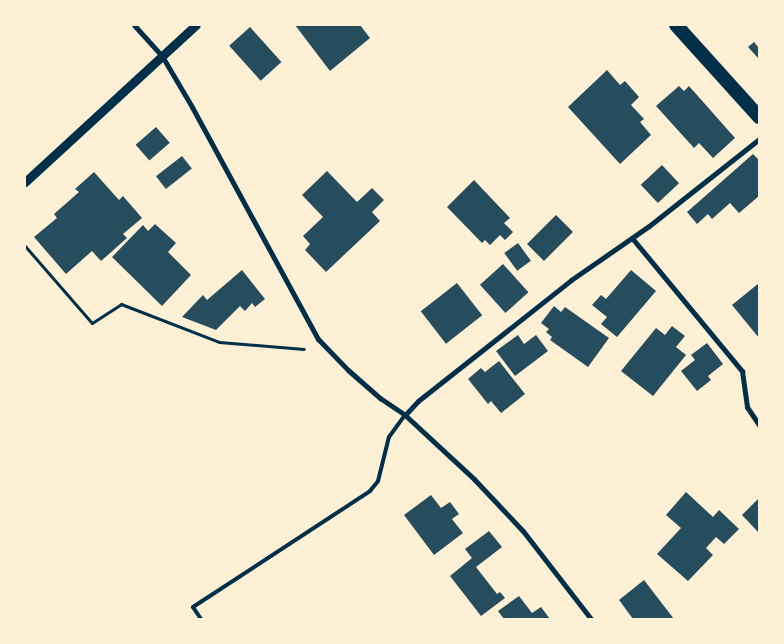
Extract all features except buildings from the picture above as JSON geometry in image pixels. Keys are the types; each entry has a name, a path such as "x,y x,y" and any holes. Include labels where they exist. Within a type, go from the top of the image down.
{"highway":[{"path":"676,25 759,117"}],"street":[{"path":"134,25 162,56 318,339 380,398 405,415 523,531 591,619"},
{"path":"25,182 196,25"},
{"path":"405,415 418,401 563,286 632,238 759,139"},
{"path":"632,238 742,371 747,407 759,425"}],"lane":[{"path":"201,619 193,607 370,491 378,481 389,437 405,415"}],"path":[{"path":"25,246 92,323 121,304 219,342 329,351"}]}
